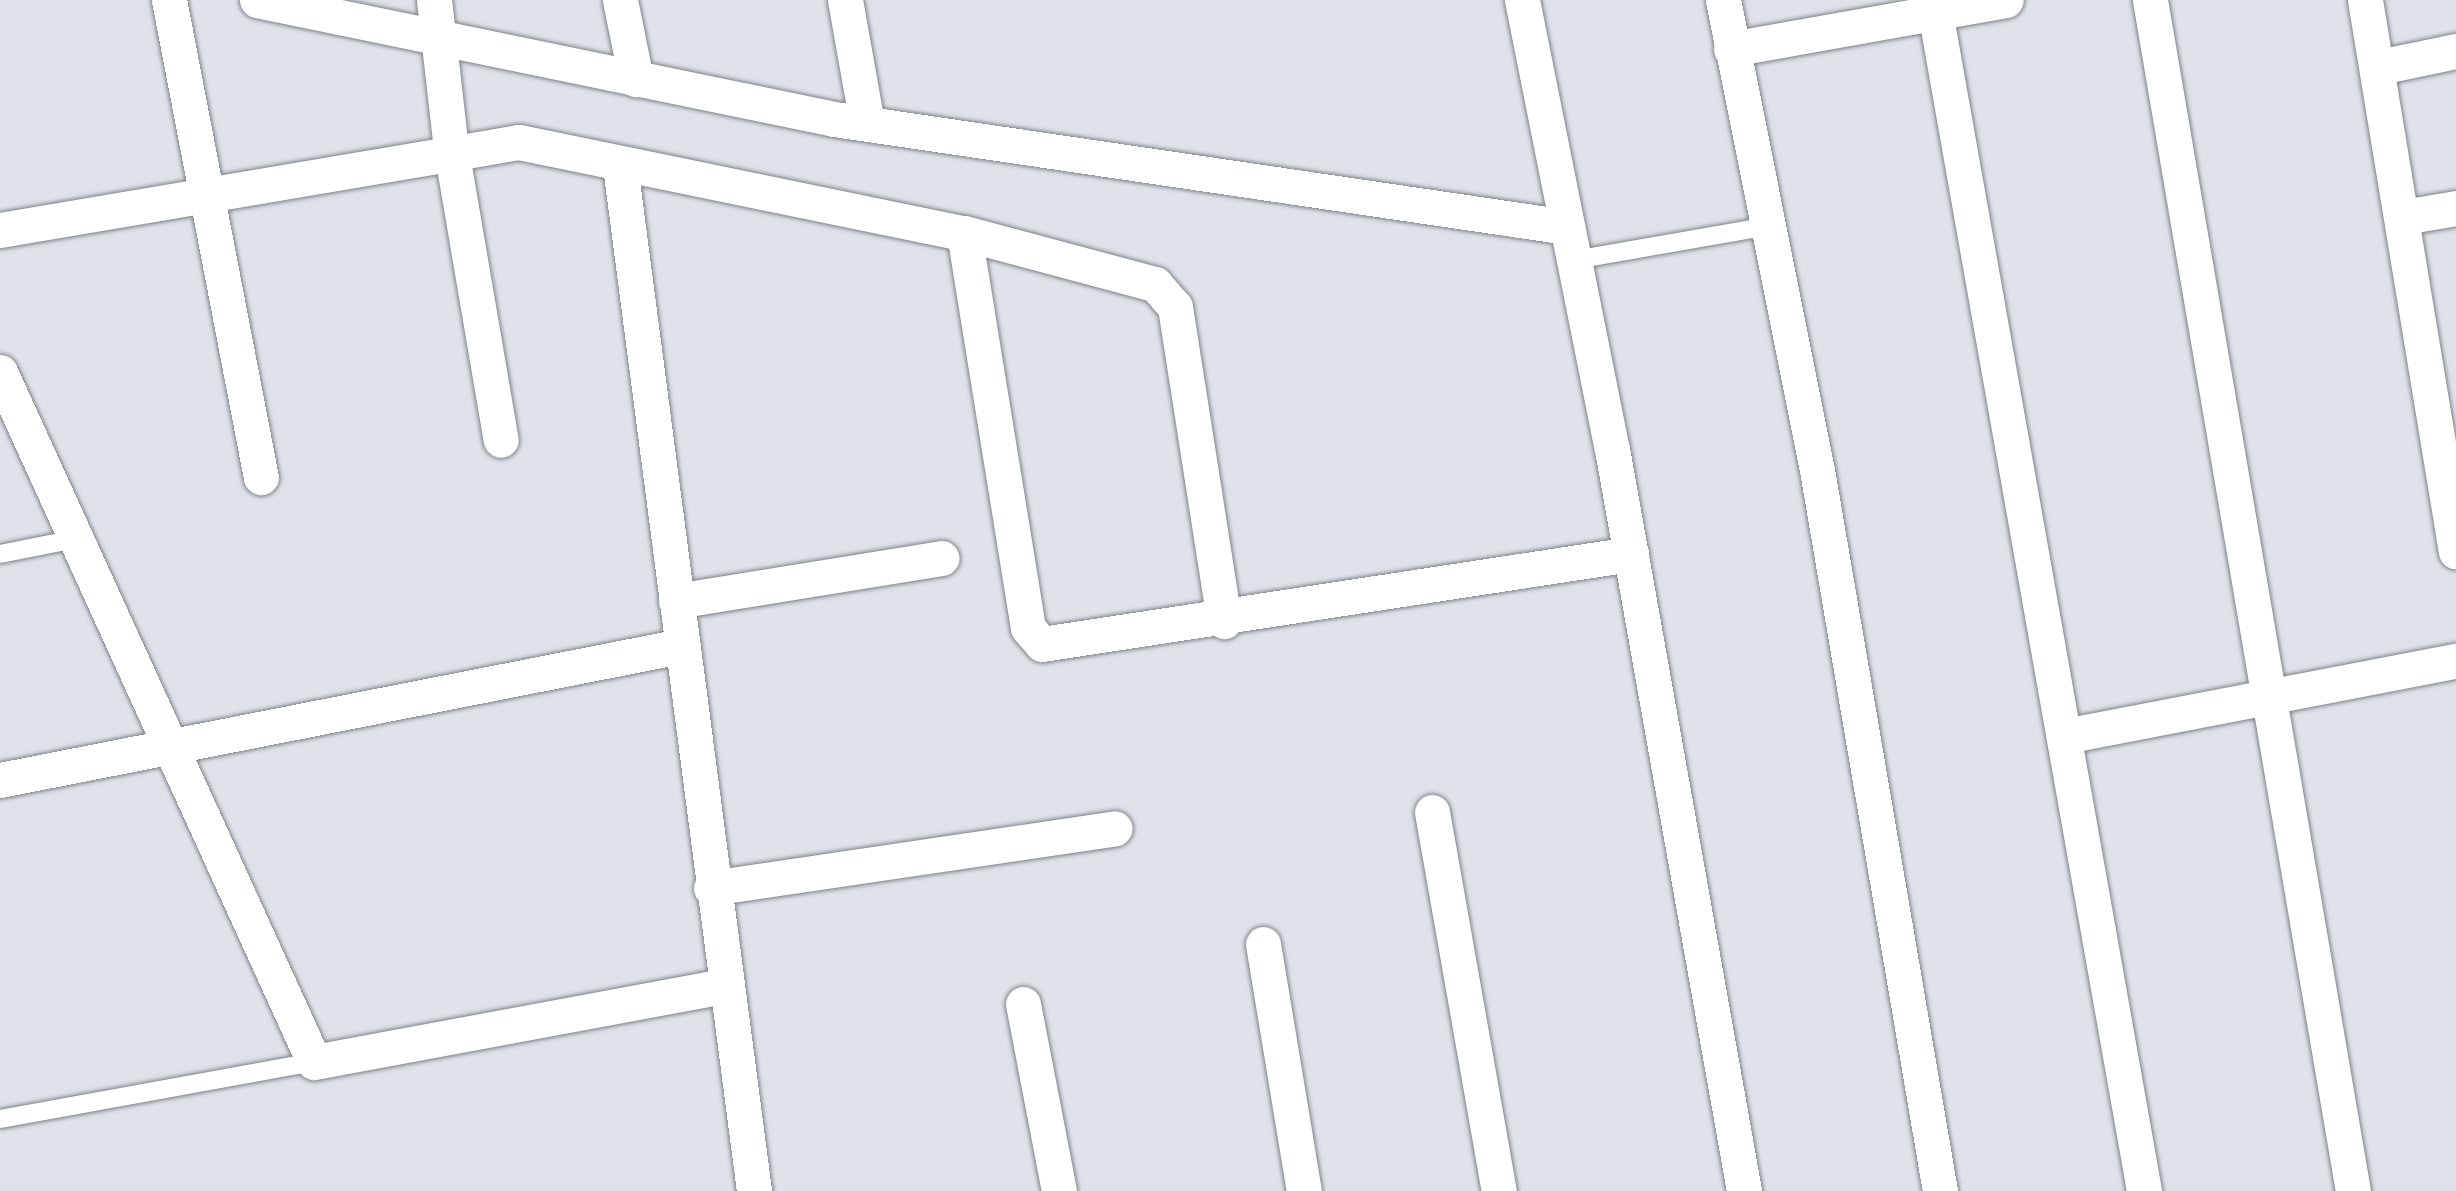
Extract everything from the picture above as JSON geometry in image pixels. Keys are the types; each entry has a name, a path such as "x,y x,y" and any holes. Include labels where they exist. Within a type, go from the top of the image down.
{"street":[{"path":"169,0 261,477"},
{"path":"257,0 440,35 636,79 867,123 1571,243"},
{"path":"434,0 451,149 501,440"},
{"path":"620,0 636,79"},
{"path":"845,0 867,123"},
{"path":"1522,0 1631,554 1744,1191"},
{"path":"1723,0 1818,470 1940,1191"},
{"path":"1731,49 1934,7 2006,0"},
{"path":"2150,0 2272,697 2353,1191"},
{"path":"2365,0 2379,66 2403,217 2441,355 2456,552"},
{"path":"1934,7 2144,1191"},
{"path":"2379,66 2456,51"},
{"path":"0,230 451,149 519,142 620,166 964,233 1155,284 1171,296 1224,621"},
{"path":"620,166 711,888 754,1191"},
{"path":"2403,217 2456,208"},
{"path":"964,233 1032,639 1059,645 1224,621 1631,554"},
{"path":"0,372 167,747 314,1062 724,986"},
{"path":"676,601 942,558"},
{"path":"0,780 681,646"},
{"path":"2065,736 2456,661"},
{"path":"1432,812 1499,1191"},
{"path":"711,888 1115,828"},
{"path":"1263,944 1304,1191"},
{"path":"1023,1004 1059,1191"}],"lane":[{"path":"1571,243 1768,226"},
{"path":"0,554 75,539"},
{"path":"0,1119 314,1062"}]}
